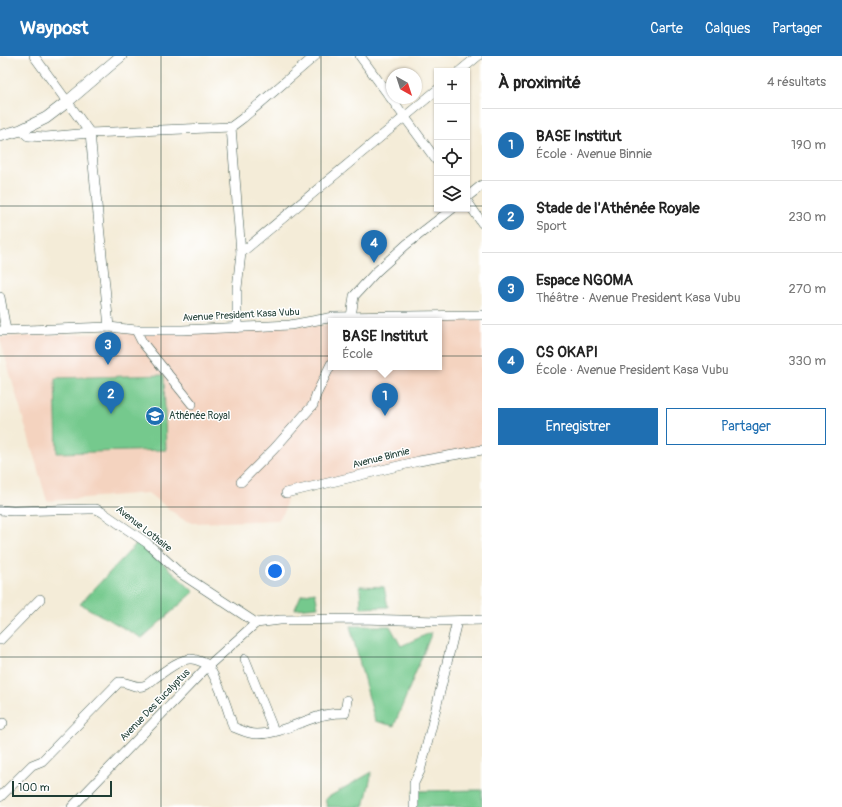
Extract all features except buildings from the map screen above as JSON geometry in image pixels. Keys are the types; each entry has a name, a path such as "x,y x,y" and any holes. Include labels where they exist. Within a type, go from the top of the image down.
{"main road":[{"path":"0,136 22,130 46,118 121,56"}],"street":[{"path":"34,56 90,133 109,327"},
{"path":"22,130 28,136 46,137 90,133 231,127 315,56"},
{"path":"360,56 434,157"},
{"path":"464,68 478,56"},
{"path":"241,253 434,92"},
{"path":"231,127 241,253 237,288 237,328"},
{"path":"470,195 482,185"},
{"path":"470,205 482,223"},
{"path":"351,317 354,296 376,272 407,244 448,212"},
{"path":"0,297 3,330"},
{"name":"Avenue President Kasa Vubu","path":"342,318 482,315"},
{"name":"Avenue President Kasa Vubu","path":"3,330 109,327 136,330 237,328 290,325 328,320"},
{"path":"136,330 142,342 192,404"},
{"path":"242,482 313,405 316,395 328,370"},
{"name":"Avenue Binnie","path":"286,493 419,460 482,450"},
{"name":"Avenue Lothaire","path":"0,510 96,509 147,543 180,573 256,623"},
{"path":"0,640 40,599"},
{"path":"256,623 280,620 360,619 438,622 482,620"},
{"path":"414,807 414,782 420,771 457,621"},
{"name":"Avenue Des Eucalyptus","path":"72,807 208,665 256,623"},
{"path":"0,797 32,765 42,761 119,682 124,681 139,687 146,685 181,661 189,658 208,665 213,673 229,711 233,727 245,732 257,734 274,732 316,717 334,713 345,713 347,700"},
{"path":"245,659 274,732"}],"shaded area":[{"name":"Athénée Royal","path":"482,319 482,452 288,493 284,512 278,520 193,523 182,519 148,493 47,501 0,339 0,337 328,325 328,370 442,370 442,320"}],"green space":[{"path":"164,375 166,450 57,453 55,378"},
{"path":"139,541 194,592 142,638 80,604"},
{"path":"360,586 384,587 388,607 361,608"},
{"path":"315,592 318,607 295,609 301,595"},
{"path":"350,626 390,626 401,646 432,632 394,726 375,721"},
{"path":"372,772 364,807 327,807 325,799"},
{"path":"482,790 482,807 414,807 413,791"}],"place":[{"name":"CS OKAPI","path":"374,263"},
{"name":"Espace NGOMA","path":"108,365"},
{"name":"Stade de l'Athénée Royale","path":"111,414"},
{"name":"Athénée Royal","path":"155,416"},
{"name":"BASE Institut","path":"385,416"}]}
